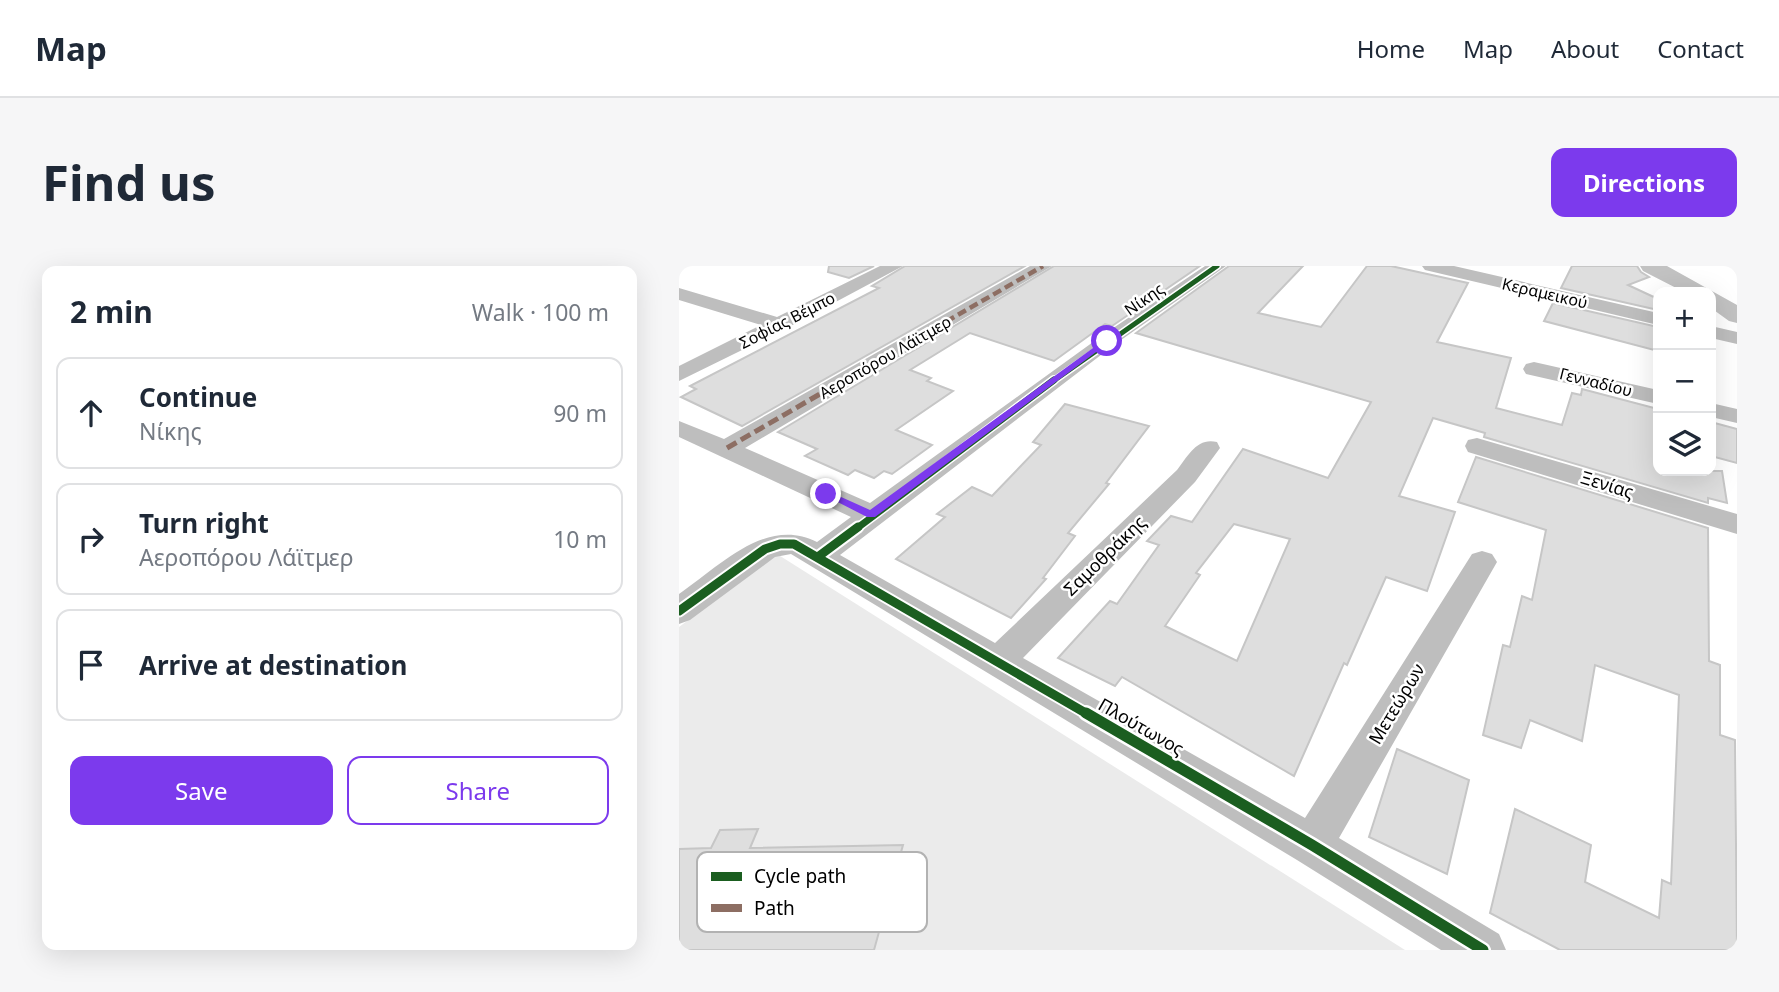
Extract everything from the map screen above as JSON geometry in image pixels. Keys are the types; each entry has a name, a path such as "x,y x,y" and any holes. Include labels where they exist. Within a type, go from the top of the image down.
{"street":[{"name":"Σοφίας Βέμπο","path":"679,374 894,266"},
{"name":"Αεροπόρου Λάϊτμερ","path":"727,448 1043,266"},
{"name":"Νίκης","path":"818,556 1107,341 1217,266"},
{"name":"Κεραμεικού","path":"1431,266 1653,318"},
{"path":"1652,266 1692,287"},
{"path":"679,294 780,324"},
{"path":"1716,301 1737,316"},
{"path":"1716,333 1737,338"},
{"name":"Γενναδίου","path":"1534,369 1653,396"},
{"path":"1716,411 1737,416"},
{"path":"679,428 871,515"},
{"name":"Ξενίας","path":"1477,446 1737,524"},
{"name":"Σαμοθράκης","path":"998,661 1187,476 1208,448"},
{"name":"Πλούτωνος","path":"679,611 765,548 791,542 1312,845 1483,950"},
{"name":"Μετεώρων","path":"1312,845 1482,562"}],"shaded area":[{"path":"777,554 1405,950 679,950 679,627"}],"building":[{"path":"829,266 874,266 849,278 828,272"},
{"path":"905,266 1025,266 742,426 681,397 696,389 690,386 879,288 872,286"},
{"path":"1054,266 1200,266 1112,326 1105,324 1054,361 970,333 910,370 931,378 927,381 953,391 896,430 932,445 892,474 884,471 874,478 855,470 848,475 805,456 817,449 778,432"},
{"path":"1229,266 1303,266 1258,313 1321,327 1367,266 1391,266 1468,283 1437,342 1511,358 1496,408 1562,425 1572,393 1581,395 1582,389 1653,408 1653,476 1716,476 1716,471 1722,471 1727,503 1708,498 1708,503 1484,437 1485,433 1433,418 1399,496 1455,512 1427,591 1386,577 1294,776 1122,677 1115,686 1058,658 1110,601 1117,604 1159,545 1147,541 1171,516 1192,522 1243,449 1328,478 1371,402 1136,333","holes":["1234,524 1290,539 1237,661 1165,626 1200,575 1196,573"]},
{"path":"1572,266 1637,266 1649,277 1628,285 1653,297 1653,309 1561,288"},
{"path":"1553,303 1653,326 1653,350 1544,321"},
{"path":"1065,404 1149,426 1106,483 1109,484 1068,533 1075,536 1043,578 1046,579 1011,618 896,559 945,517 937,514 972,487 992,496 1041,445 1033,442"},
{"path":"1716,423 1737,429 1737,463 1716,457"},
{"path":"1476,457 1708,528 1709,661 1720,665 1720,735 1735,740 1737,950 1560,950 1490,913 1515,809 1591,845 1585,882 1659,918 1662,880 1671,884 1679,695 1595,665 1582,741 1530,720 1521,748 1483,735 1503,645 1510,647 1522,596 1532,600 1546,530 1458,502"},
{"path":"1397,749 1469,780 1447,874 1369,837"},
{"path":"758,829 750,848 903,845 901,852 697,852 697,932 879,932 874,950 679,950 679,849 711,848 720,830"}],"marked path":[{"path":"727,448 1043,266"}],"cycle path":[{"path":"819,556 1107,341 1217,266"},
{"path":"679,611 765,549 785,543 804,548 1312,845 1483,950"}],"route":[{"path":"826,494 871,515 1107,341"}]}
